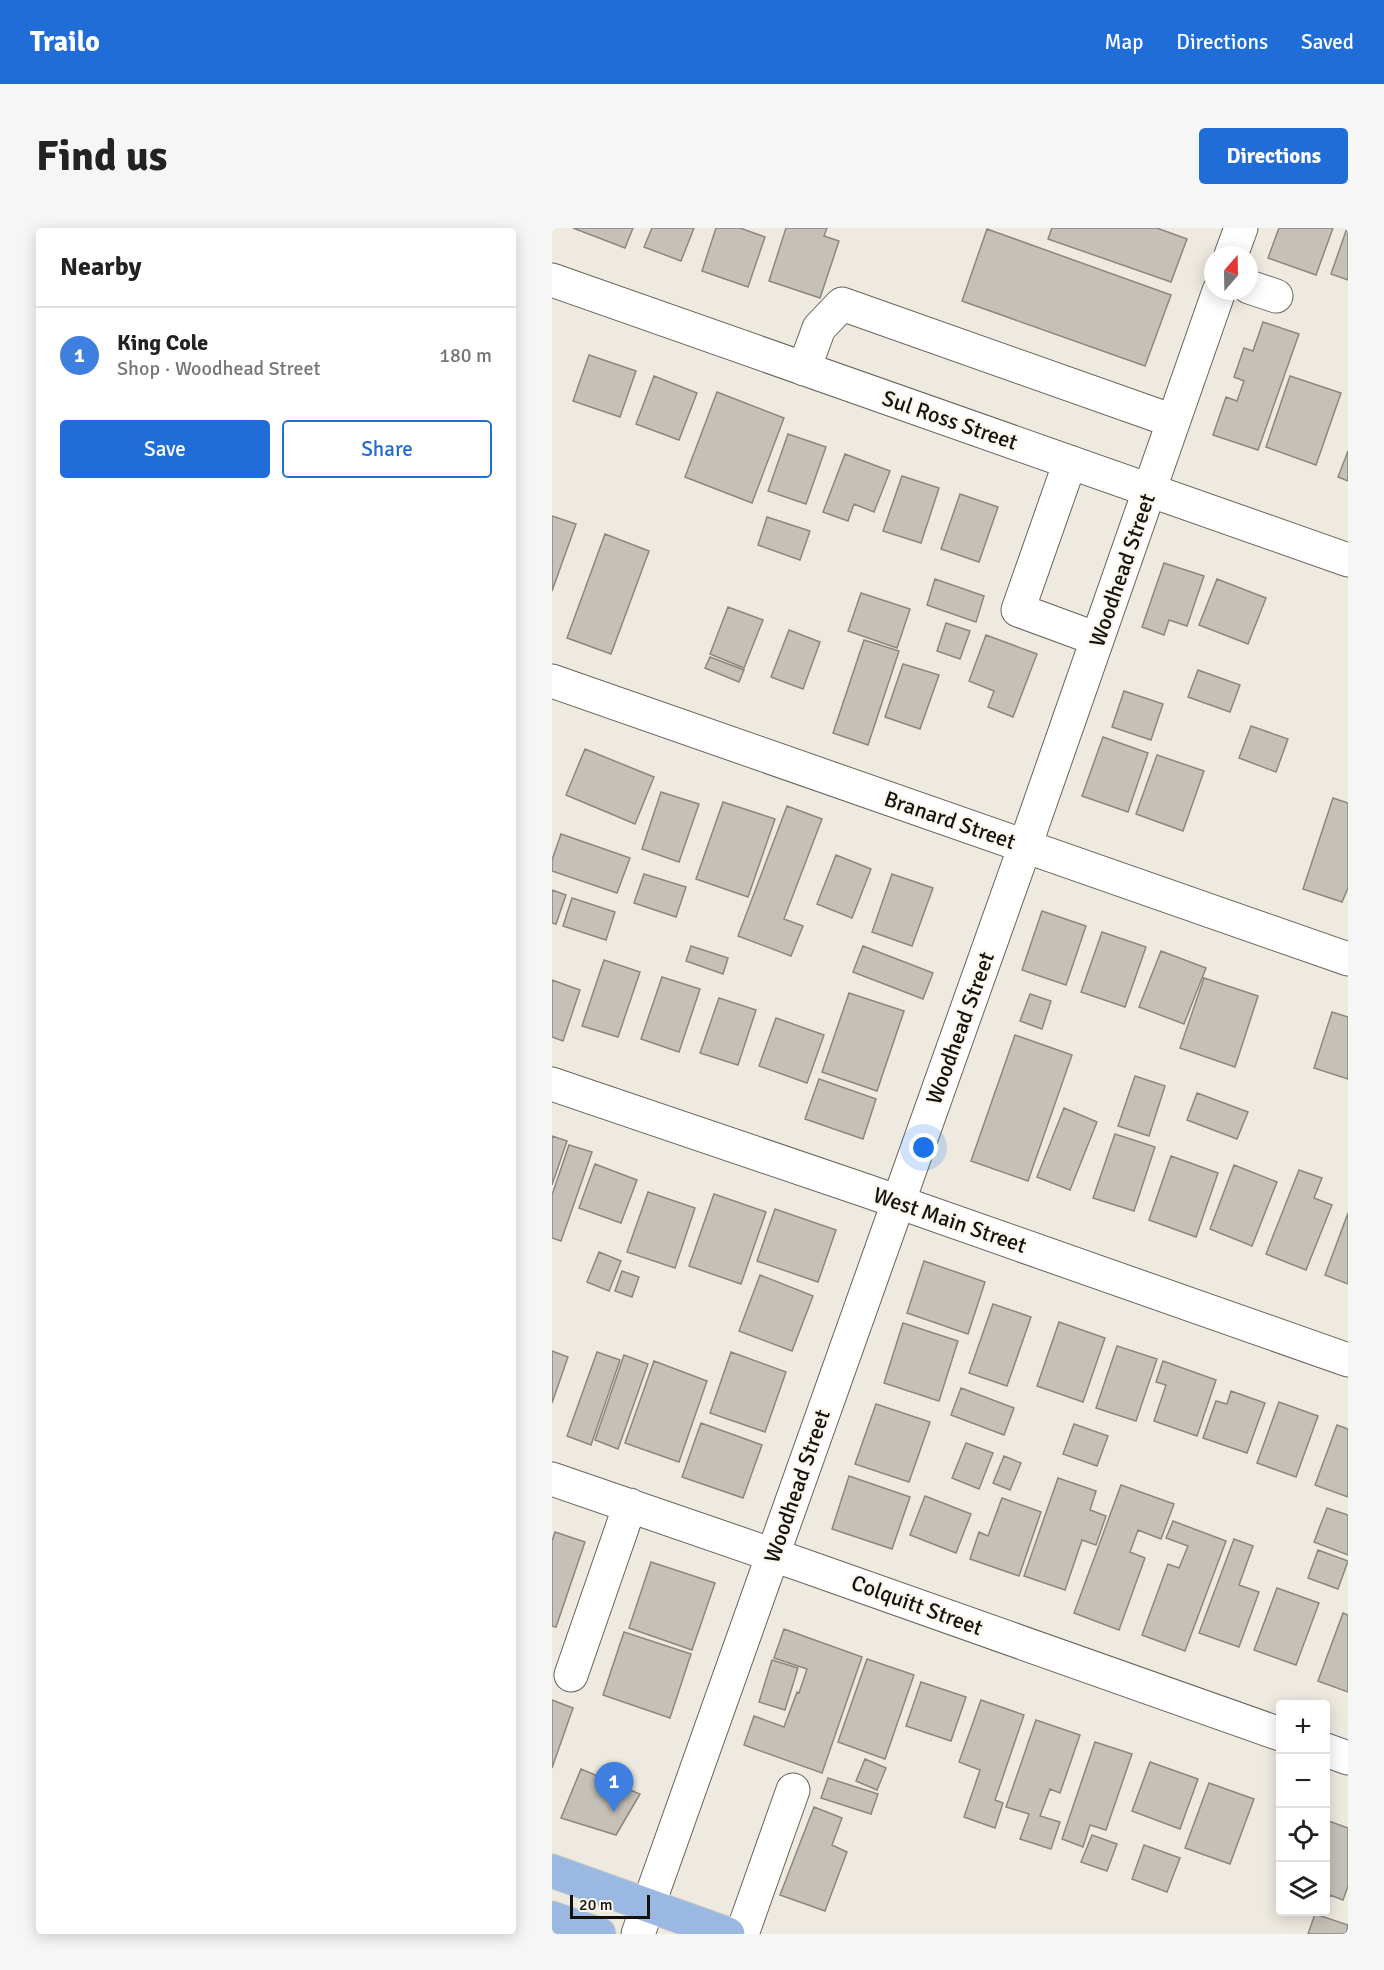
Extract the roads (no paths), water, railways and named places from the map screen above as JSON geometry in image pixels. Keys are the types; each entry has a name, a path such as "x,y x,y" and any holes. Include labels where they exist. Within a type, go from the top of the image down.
{"main road":[{"path":"552,1871 643,1920 728,1934"},
{"path":"552,1918 599,1934"}],"street":[{"path":"1234,246 1241,228"},
{"name":"Sul Ross Street","path":"552,280 1348,560"},
{"name":"Woodhead Street","path":"643,1920 1025,846 1216,300"},
{"path":"804,369 819,328 842,304 1173,421"},
{"path":"1070,462 1018,610 1098,639"},
{"name":"Branard Street","path":"552,681 1348,959"},
{"name":"West Main Street","path":"552,1084 898,1202 1348,1360"},
{"name":"Colquitt Street","path":"552,1479 773,1554 1276,1732"},
{"path":"571,1675 630,1505"},
{"path":"1330,1751 1348,1758"},
{"path":"742,1934 793,1790"}],"place":[{"name":"King Cole","path":"614,1812"}]}
